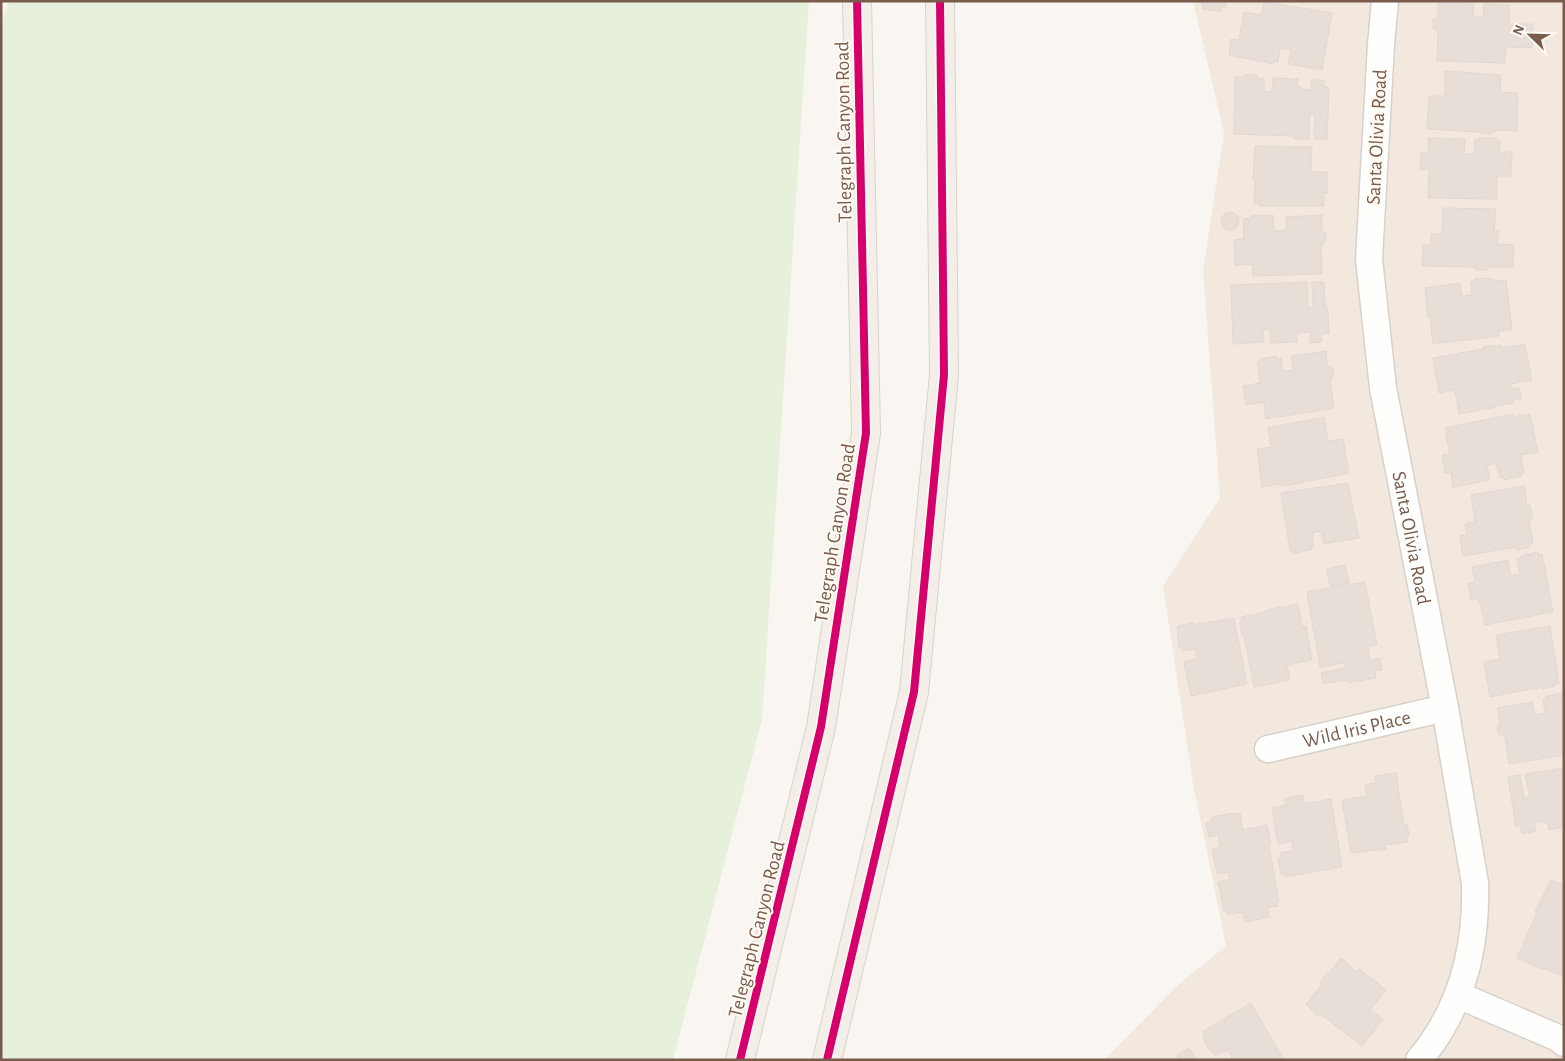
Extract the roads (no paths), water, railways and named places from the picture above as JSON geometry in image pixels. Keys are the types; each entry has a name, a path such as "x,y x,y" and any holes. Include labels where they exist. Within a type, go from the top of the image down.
{"main road":[{"name":"Telegraph Canyon Road","path":"740,1060 821,727 866,433 857,1"},
{"path":"827,1060 914,692 944,375 940,1"}],"street":[{"name":"Santa Olivia Road","path":"1385,1 1369,259 1383,388 1445,708 1475,883 1476,912 1467,968 1458,995 1440,1032 1419,1060"},
{"name":"Wild Iris Place","path":"1268,749 1445,708"},
{"path":"1458,995 1558,1038 1564,1043"}]}
